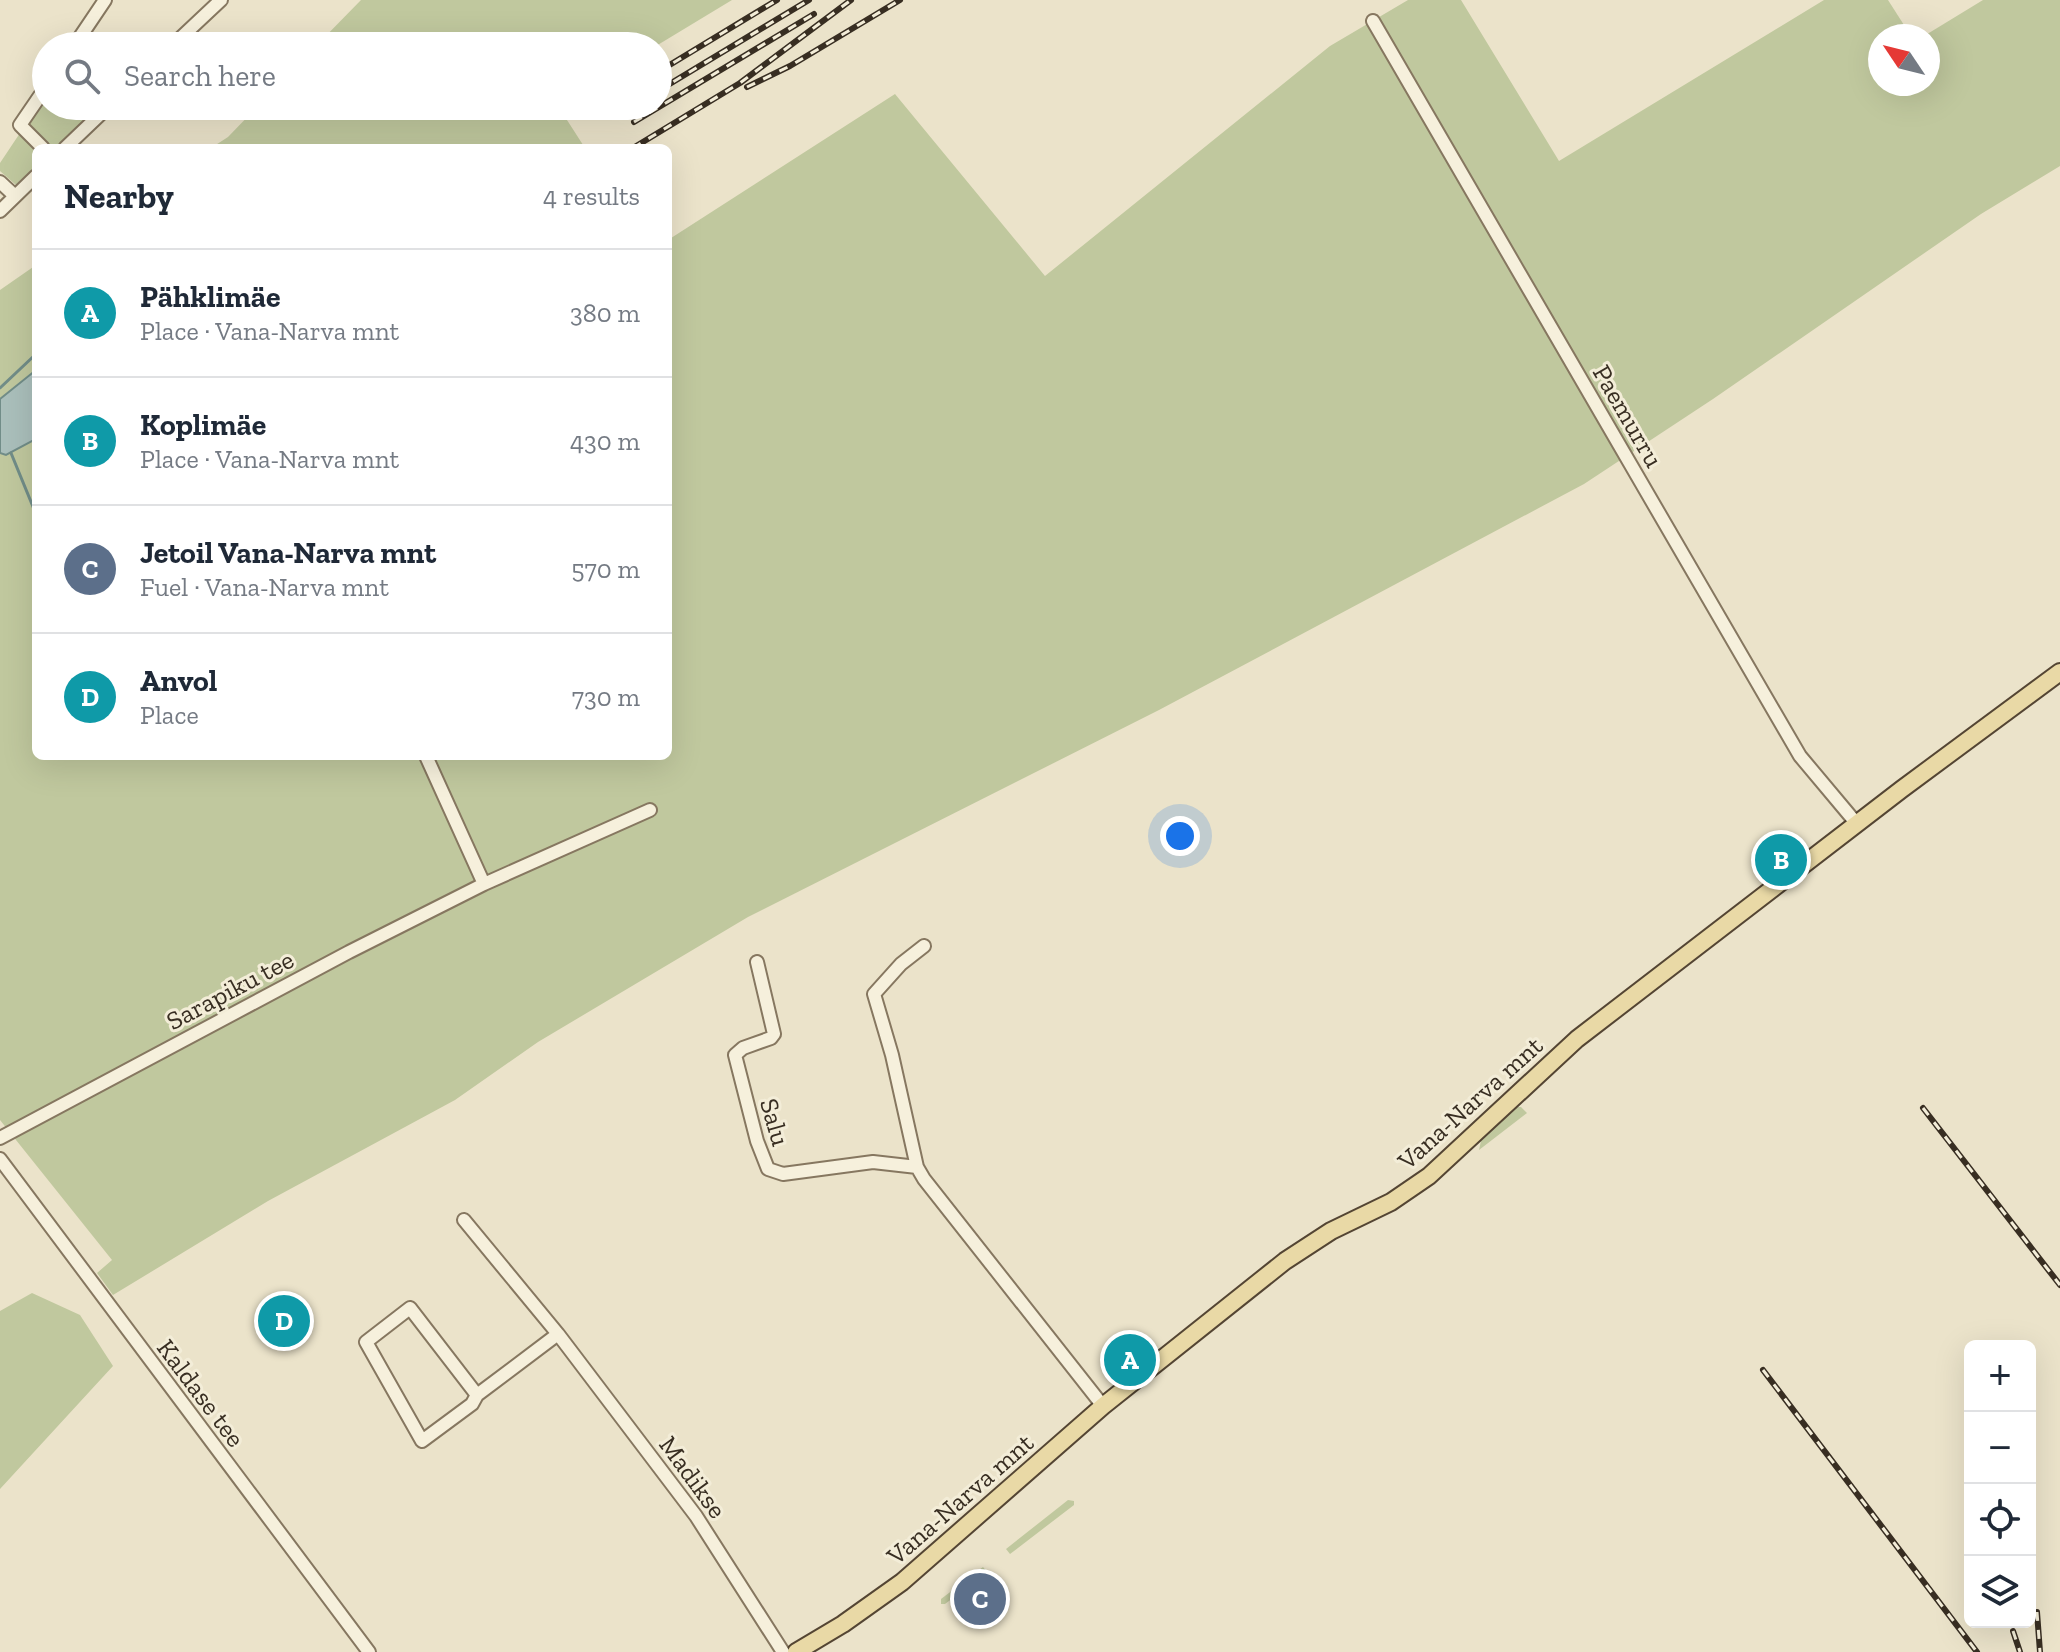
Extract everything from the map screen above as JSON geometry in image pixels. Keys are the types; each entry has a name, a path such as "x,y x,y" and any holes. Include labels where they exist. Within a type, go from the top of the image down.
{"main road":[{"name":"Vana-Narva mnt","path":"796,1652 843,1624 902,1582 1103,1406 1206,1321 1305,1247 1391,1202 1429,1176 1577,1039 2060,672"}],"street":[{"path":"83,32 105,0"},
{"path":"187,32 221,0"},
{"name":"Paemurru","path":"1373,21 1800,756 1857,824"},
{"path":"32,107 20,125 39,144"},
{"path":"69,144 94,120"},
{"path":"0,211 32,180"},
{"path":"0,182 15,196"},
{"path":"428,760 484,884"},
{"name":"Sarapiku tee","path":"0,1138 349,952 484,884 650,810"},
{"path":"924,946 901,964 874,994 897,1076 917,1167 1103,1406"},
{"name":"Salu","path":"757,962 774,1034 735,1055 757,1141 768,1169 783,1174 873,1162 917,1167"},
{"name":"Kaldase tee","path":"0,1159 369,1652"},
{"name":"Madikse","path":"464,1220 558,1334 696,1516 783,1652"},
{"path":"477,1395 410,1308 366,1342 422,1441 558,1334"}],"green space":[{"path":"361,0 732,0 672,36 672,32 330,32"},
{"path":"1408,0 1461,0 1559,161 1824,0 1888,0 1903,24 1868,24 1868,96 1940,96 1940,26 1983,0 2060,0 2060,166 1981,214 1713,399 1584,484 1159,710 748,917 538,1042 455,1100 268,1201 113,1295 97,1273 112,1260 0,1120 0,290 32,268 32,760 672,760 672,237 895,94 1045,276 1330,46"},
{"path":"32,115 32,120 84,120 59,144 32,144 32,170 16,185 0,171 0,163"},
{"path":"244,120 567,120 582,144 217,144"},
{"path":"1517,1107 1527,1113 1479,1150 1481,1141"},
{"path":"32,1293 80,1315 113,1366 0,1489 0,1311"},
{"path":"1068,1500 1074,1501 1074,1505 1010,1554 1006,1549"},
{"path":"983,1567 987,1572 941,1604 941,1599"}],"shaded area":[{"path":"32,373 32,441 6,455 0,453 0,399"}],"waterway":[{"path":"0,388 32,358"},
{"path":"11,453 32,504"}],"railway":[{"path":"672,64 777,0"},
{"path":"672,83 809,0"},
{"path":"640,144 740,83 851,0"},
{"path":"747,87 790,66 900,0"},
{"path":"672,99 814,14"},
{"path":"1923,1108 2060,1285"},
{"path":"1763,1370 1977,1652"},
{"path":"2037,1612 2040,1652"},
{"path":"2013,1631 2020,1652"}],"place":[{"name":"Koplimäe","path":"1781,860"},
{"name":"Anvol","path":"284,1321"},
{"name":"Pähklimäe","path":"1130,1360"},
{"name":"Jetoil Vana-Narva mnt","path":"980,1599"}]}
